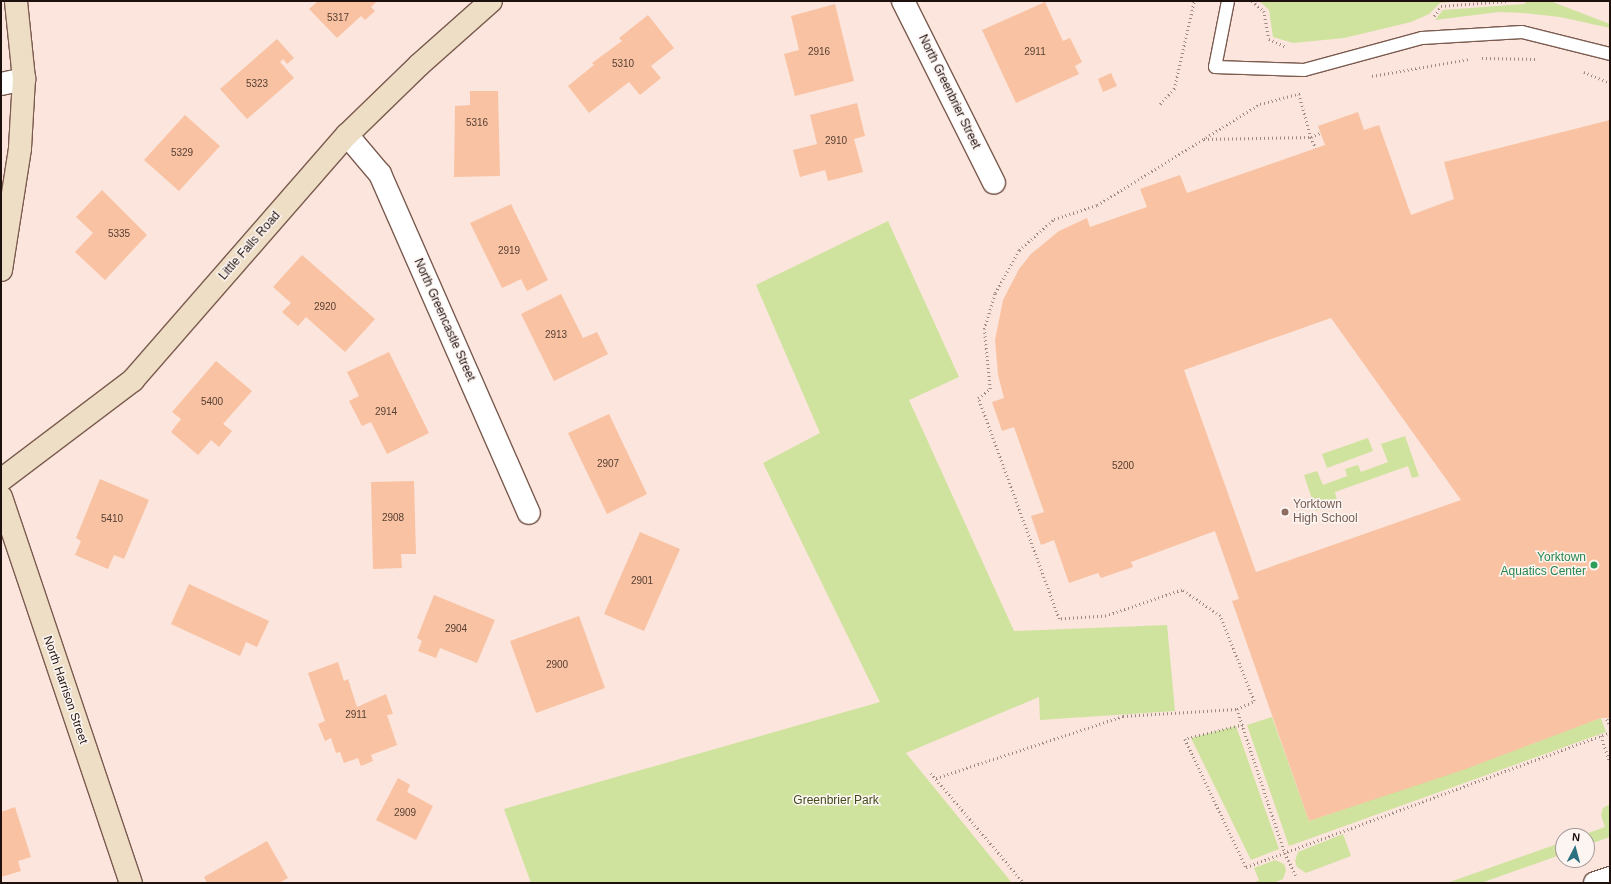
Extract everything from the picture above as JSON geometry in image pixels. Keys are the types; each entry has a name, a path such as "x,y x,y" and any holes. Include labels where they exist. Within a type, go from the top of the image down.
{"street":[{"path":"1,270 20,148 24,79 16,1"},
{"name":"Little Falls Road","path":"1,480 133,380 347,135 419,65 491,1"},
{"name":"North Greenbrier Street","path":"903,1 994,183"},
{"path":"1,84 24,79"},
{"name":"North Greencastle Street","path":"347,135 380,174 529,513"},
{"name":"North Harrison Street","path":"1,497 131,883"},
{"path":"1596,883 1610,878"}],"lane":[{"path":"1228,1 1216,67 1304,70 1422,38 1522,32 1610,54"}],"path":[{"path":"1160,104 1174,89 1194,1"},
{"path":"1252,1 1264,11 1269,39 1287,48 1294,47"},
{"path":"1432,18 1441,6 1506,1"},
{"path":"1367,77 1473,58"},
{"path":"1480,58 1539,59"},
{"path":"1580,71 1610,83"},
{"path":"936,778 1123,716 1237,709 1254,701 1220,616 1182,590 1106,616 1059,619 978,398 990,389 984,329 995,293 1019,250 1054,220 1097,205 1260,104 1306,92"},
{"path":"1299,94 1311,137 1316,148"},
{"path":"1203,139 1311,137 1320,133"},
{"path":"1237,709 1285,853 1296,876"},
{"path":"1607,718 1610,725"},
{"path":"1243,725 1185,740 1246,867 1610,732"},
{"path":"1601,736 1610,762"},
{"path":"931,773 1024,883"}],"green space":[{"path":"1259,1 1461,1 1440,3 1429,14 1411,22 1344,38 1293,43 1273,37 1269,10"},
{"path":"1528,1 1550,1 1610,24 1610,28 1560,17 1523,13 1499,12 1435,20 1443,10 1524,4"},
{"name":"Greenbrier Park","path":"888,221 959,377 909,400 1014,631 1167,625 1175,711 1040,720 1039,697 906,753 1012,883 531,883 504,809 880,702 763,463 820,433 756,285"},
{"path":"1405,436 1419,476 1412,478 1408,466 1335,492 1338,504 1316,511 1304,475 1317,471 1323,485 1347,476 1345,469 1358,465 1361,472 1388,462 1381,444"},
{"path":"1368,438 1373,451 1327,468 1322,454"},
{"path":"1272,717 1309,821 1601,718 1606,732 1289,846 1247,725"},
{"path":"1236,726 1279,849 1251,860 1191,738"},
{"path":"1610,804 1610,837 1595,842 1595,831 1605,827 1601,815 1603,808"},
{"path":"1343,834 1351,856 1306,873 1297,867 1295,861 1298,852"},
{"path":"1555,845 1555,857 1481,883 1447,883"},
{"path":"1275,860 1284,864 1286,870 1283,879 1273,883 1254,883 1259,880 1254,868"}],"building":[{"path":"318,1 377,1 371,7 375,11 365,20 361,16 337,38 309,9"},
{"path":"1045,2 1063,41 1070,38 1082,62 1075,66 1079,74 1016,103 982,30"},
{"path":"835,4 854,81 795,96 784,54 799,50 791,16"},
{"path":"648,15 674,48 651,66 661,78 640,95 629,82 589,113 568,86 594,65 592,63 622,41 619,38"},
{"path":"277,39 294,58 287,64 283,59 280,62 294,78 247,119 220,89"},
{"path":"1111,73 1117,86 1103,92 1098,79"},
{"path":"470,91 498,91 500,176 454,177 455,106 470,105"},
{"path":"857,103 865,136 854,139 863,172 828,181 825,170 800,177 793,150 817,144 810,115"},
{"name":"Yorktown High School","path":"1358,112 1364,130 1379,125 1411,215 1454,199 1444,162 1610,120 1610,718 1601,718 1463,770 1309,821 1232,601 1239,599 1215,531 1131,562 1133,567 1101,578 1098,573 1069,583 1054,540 1041,545 1031,516 1044,512 1014,427 1002,431 992,402 1004,398 998,375 995,340 1003,300 1019,269 1031,254 1059,231 1087,218 1090,227 1147,207 1140,189 1180,175 1187,193 1325,145 1318,126","holes":["1331,318 1461,500 1256,572 1184,370"]},
{"path":"185,115 220,146 179,191 144,160"},
{"path":"102,190 147,235 105,280 75,252 93,233 76,217"},
{"path":"511,204 548,280 527,291 521,279 502,288 470,223"},
{"path":"302,255 375,319 345,352 306,317 298,326 282,312 291,303 273,287"},
{"path":"561,294 583,338 597,332 608,354 554,381 521,314"},
{"path":"389,352 429,433 387,454 371,422 362,426 349,401 359,396 347,372"},
{"path":"216,361 252,391 223,424 232,431 219,447 211,440 198,455 171,432 181,419 172,412"},
{"path":"609,414 647,494 607,514 568,433"},
{"path":"100,479 149,500 124,559 114,555 108,569 75,555 81,541 76,538"},
{"path":"414,481 416,554 401,554 402,568 373,569 371,482"},
{"path":"640,532 680,549 644,631 604,614"},
{"path":"189,584 269,621 257,647 246,642 240,656 171,624"},
{"path":"434,595 495,620 477,663 440,648 436,658 418,651 422,641 417,638"},
{"path":"579,616 605,688 536,713 510,641"},
{"path":"338,662 344,681 348,679 357,707 386,694 393,714 387,715 397,745 371,755 373,761 361,766 358,758 344,763 340,752 336,753 331,738 325,741 318,724 325,721 308,673"},
{"path":"398,778 410,785 407,792 433,806 416,840 376,820"},
{"path":"15,807 31,857 18,861 21,871 1,877 1,812"},
{"path":"267,841 288,878 279,883 207,883 204,877"}],"place":[{"name":"Yorktown High School","path":"1285,512"},
{"name":"Yorktown Aquatics Center","path":"1594,565"}]}
